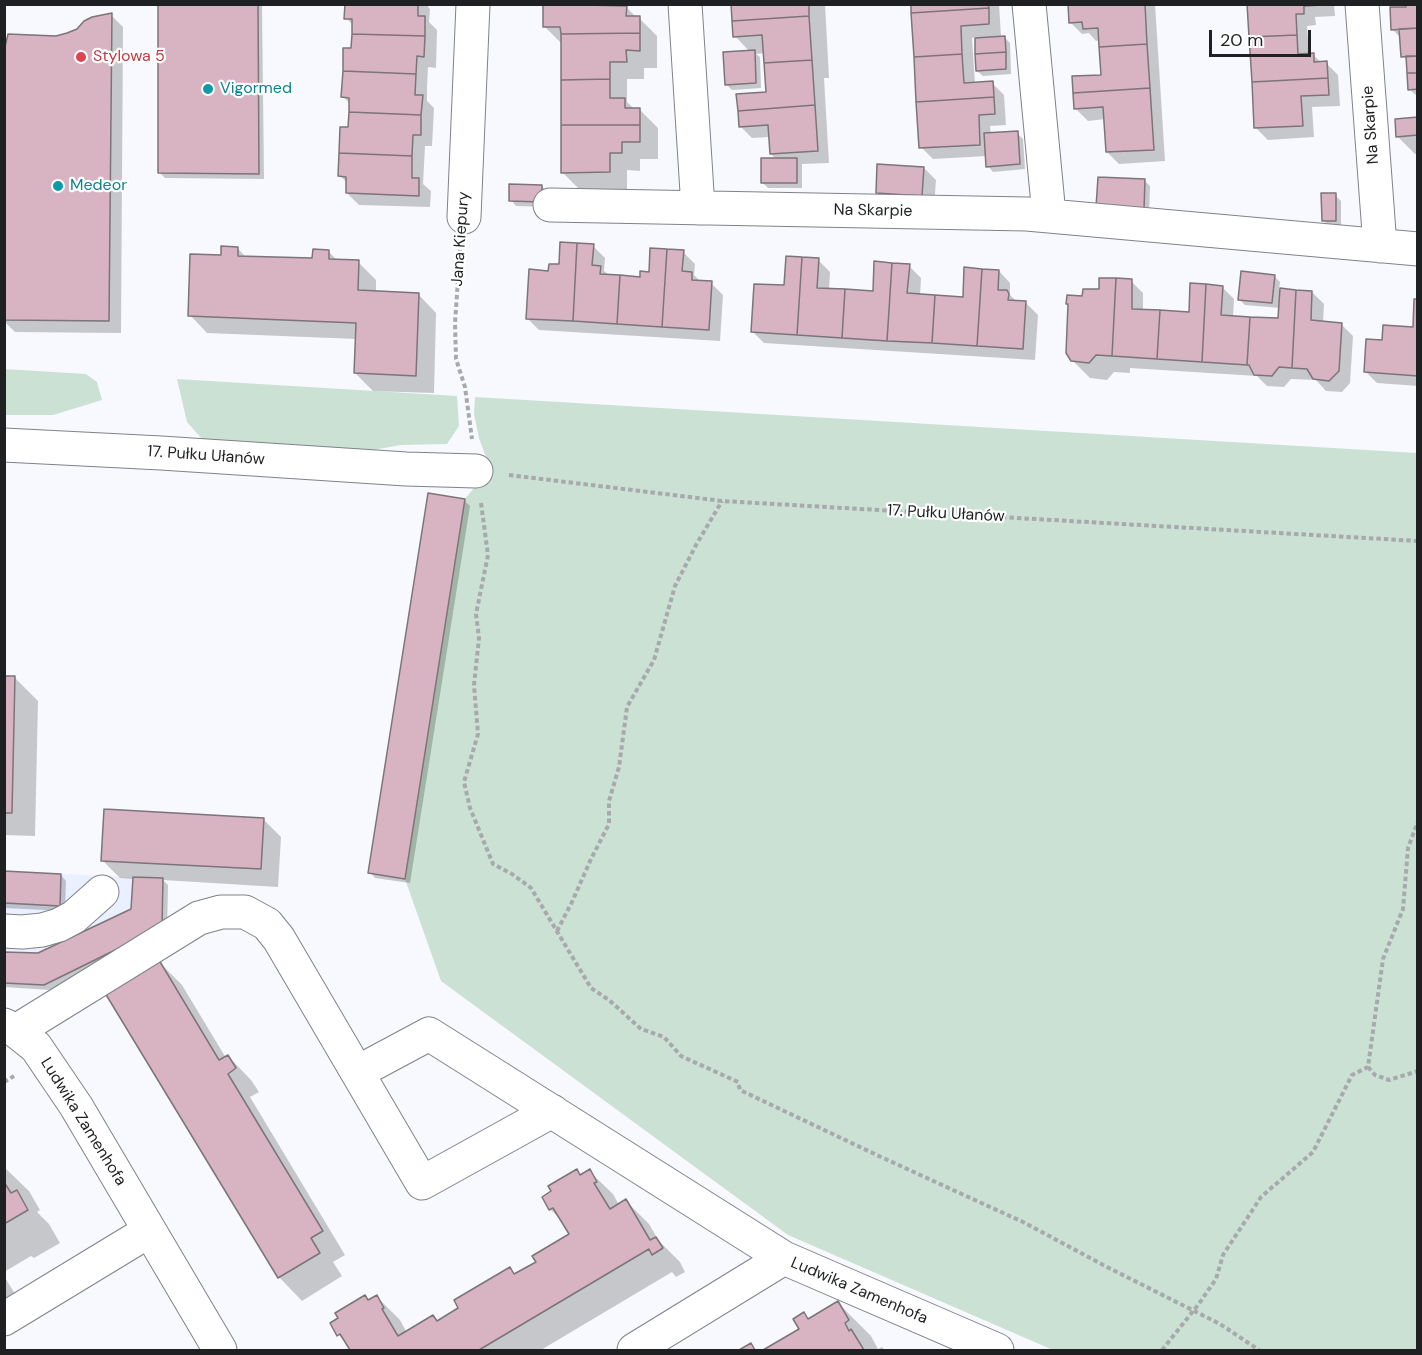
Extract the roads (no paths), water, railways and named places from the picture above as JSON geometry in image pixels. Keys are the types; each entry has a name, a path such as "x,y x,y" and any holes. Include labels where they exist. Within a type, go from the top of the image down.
{"street":[{"name":"Jana Kiepury","path":"464,217 473,4"},
{"path":"685,4 698,208"},
{"path":"1029,4 1049,215"},
{"name":"Na Skarpie","path":"1362,4 1380,246"},
{"name":"Na Skarpie","path":"550,205 1049,215 1418,249"},
{"name":"17. Pułku Ułanów","path":"4,445 406,469 476,471"},
{"path":"4,931 42,930 59,925 74,917 102,892"},
{"path":"10,1028 199,918 221,912 245,912 267,924 279,939 422,1183 552,1111"},
{"name":"Ludwika Zamenhofa","path":"10,1028 36,1047 76,1106 220,1350"},
{"path":"358,1072 429,1034 784,1258"},
{"path":"4,1319 149,1231"},
{"name":"Ludwika Zamenhofa","path":"634,1350 784,1258 997,1350"}],"place":[{"name":"Stylowa 5","path":"81,57"},
{"name":"Vigormed","path":"208,89"},
{"name":"Medeor","path":"58,186"}]}
